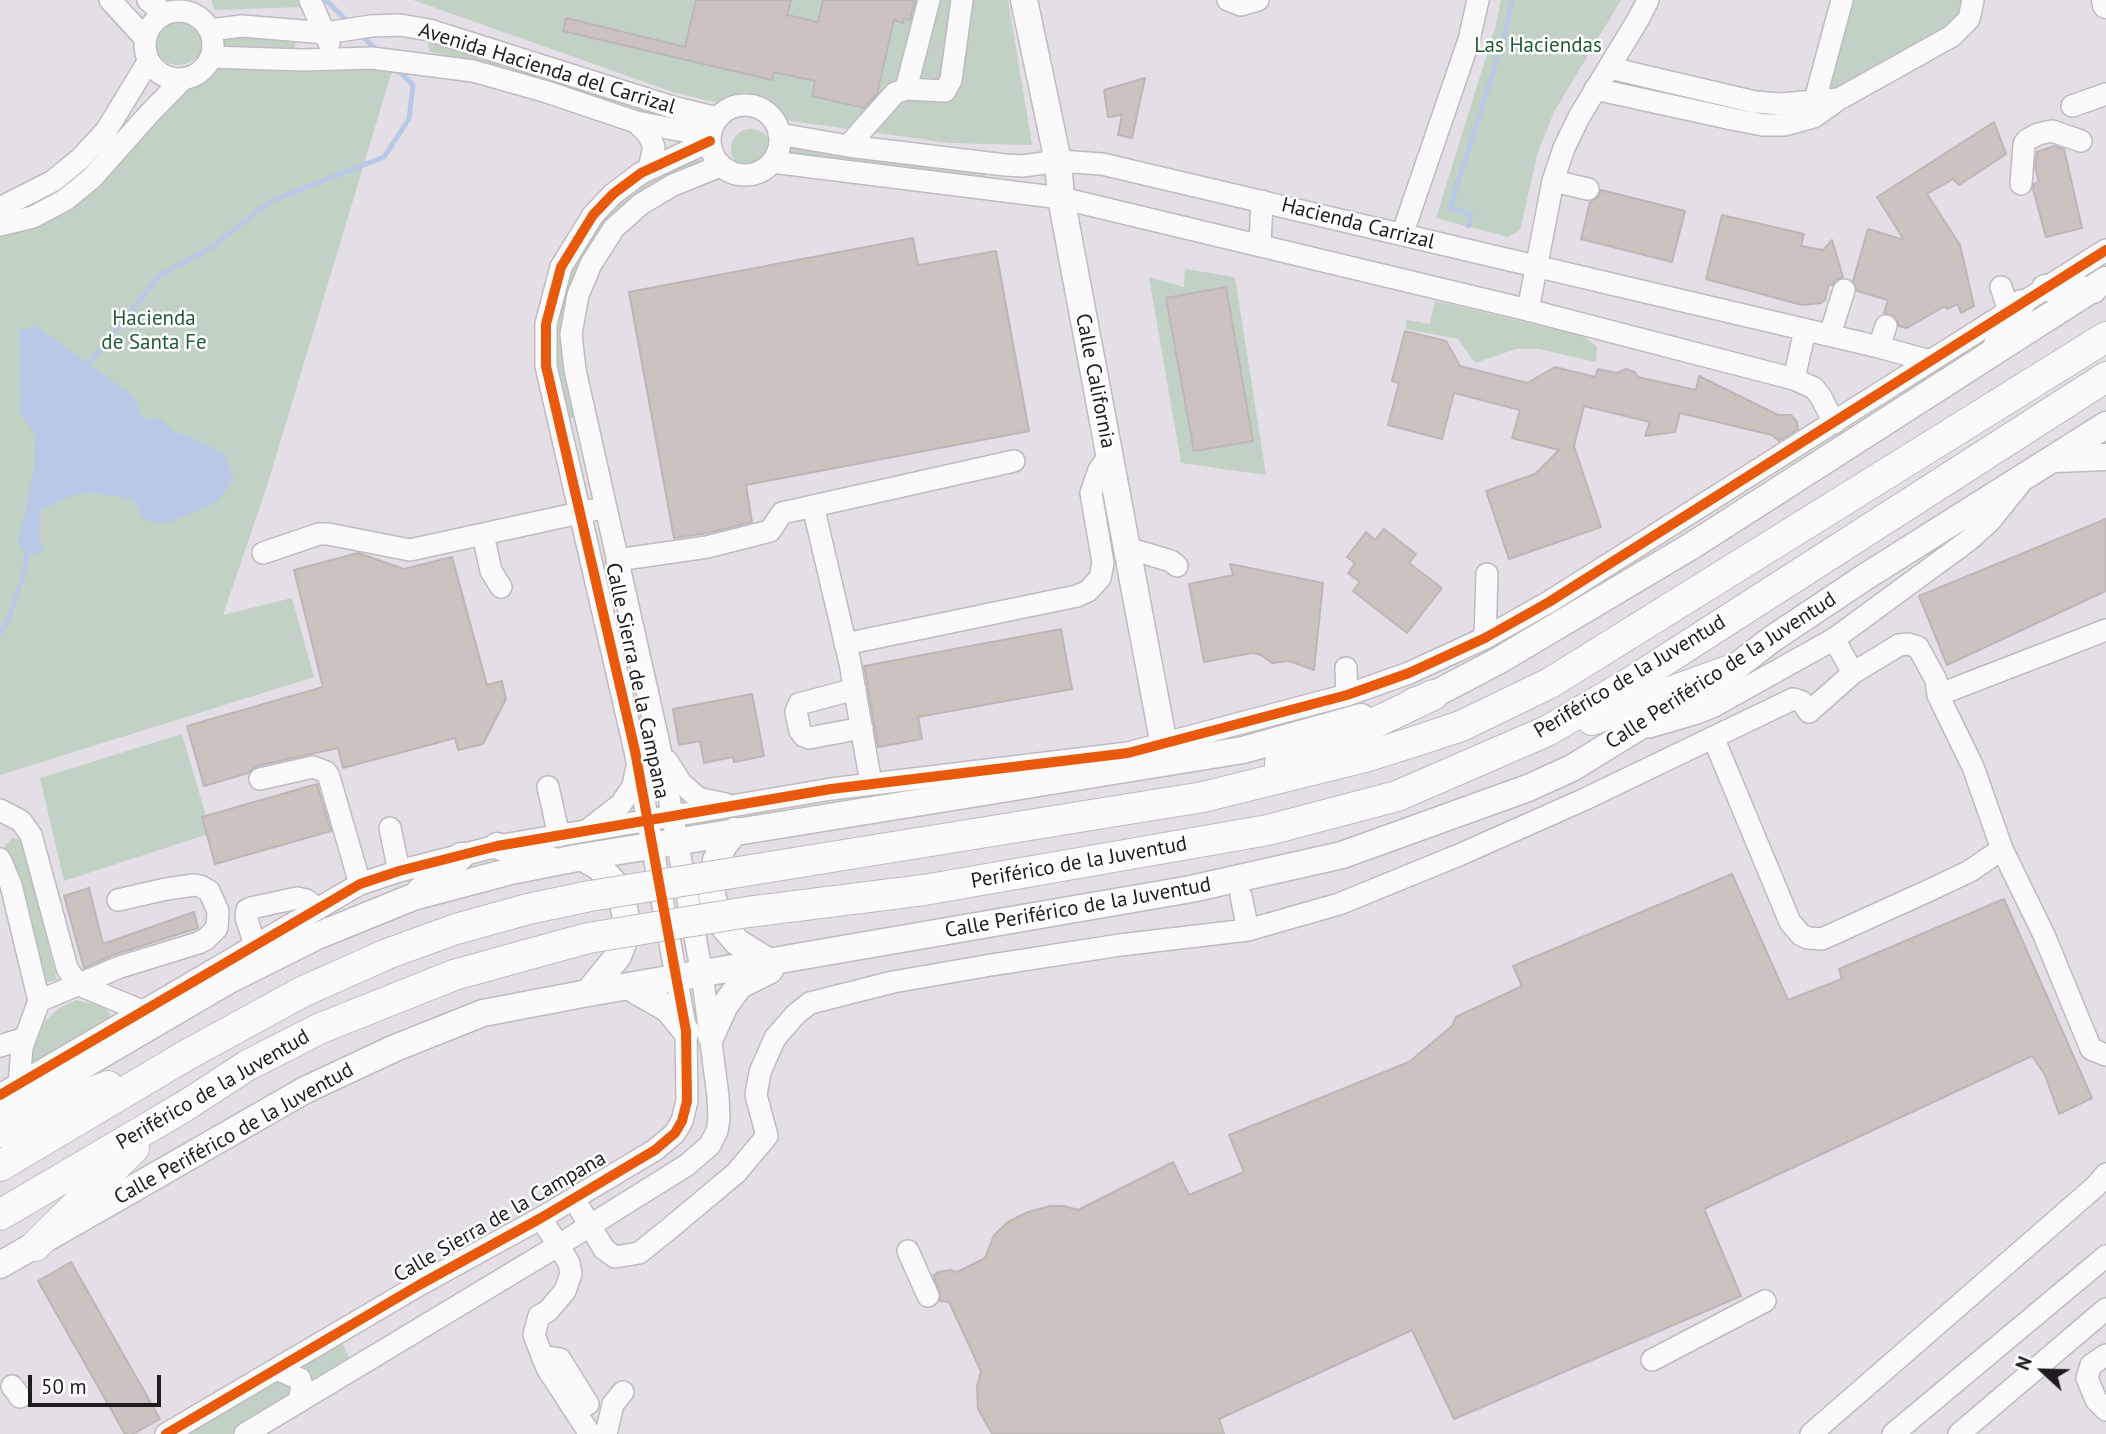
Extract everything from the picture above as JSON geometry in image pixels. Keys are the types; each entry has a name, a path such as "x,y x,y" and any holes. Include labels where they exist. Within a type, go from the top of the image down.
{"highway":[{"name":"Periférico de la Juventud","path":"0,1166 175,1062 302,992 387,954 456,929 528,909 590,896 1210,795 1365,757 1461,726 1550,683 2106,337"},
{"name":"Periférico de la Juventud","path":"0,1215 248,1065 321,1028 454,975 588,937 748,912 924,890 1268,830 1397,796 1547,731 1628,684 2106,377"},
{"path":"1547,731 1609,714 1733,669"},
{"path":"1210,795 1433,695"},
{"path":"0,1132 53,1107 175,1062"},
{"path":"35,1246 176,1111"}],"main road":[{"name":"Calle California","path":"1024,0 1058,161 1061,198 1166,752"},
{"path":"2052,276 2100,287"},
{"path":"497,846 571,847 734,818 1166,752 1243,750 1433,695 1521,648 1693,545 1993,351 2100,287"},
{"path":"1993,351 2011,300"},
{"name":"Calle Periférico de la Juventud","path":"0,1265 305,1090 396,1048 483,1013 1191,889 1342,855 1501,799 1572,768 1633,731 1733,669 1772,639 1865,577 2106,425"},
{"path":"2053,459 2106,457"},
{"path":"888,942 945,947 1241,897 1405,850 1447,834 1501,799"},
{"path":"734,818 716,860 712,896 725,928 737,942 769,962"},
{"path":"0,1114 229,980 317,936 413,897 511,871 571,847"},
{"path":"571,847 613,881 622,899 626,918 625,938 618,956 589,993"},
{"path":"413,897 461,856"},
{"path":"628,986 668,1009 698,1033 740,985 758,974 801,957"}],"street":[{"path":"110,0 145,38"},
{"path":"310,0 326,33 333,58"},
{"path":"906,89 929,0"},
{"path":"848,146 888,97 906,89 945,91 951,80 962,0"},
{"path":"1227,0 1241,5 1258,0"},
{"path":"1402,234 1469,40 1478,0"},
{"path":"1528,310 1553,181 1564,148 1595,89 1648,0"},
{"path":"1815,108 1842,0"},
{"path":"0,225 33,217 65,200 92,178 183,80 196,75 208,65 214,48 210,30 202,19 191,12 156,7 145,38 144,50 148,62 163,76 183,80"},
{"path":"1595,89 1763,125 1785,125 1815,108 1839,99 1952,36 1969,19 1972,7"},
{"path":"397,61 400,25"},
{"name":"Avenida Hacienda del Carrizal","path":"210,30 242,26 326,33 371,26 400,25 429,30 672,107 712,132"},
{"name":"Avenida Hacienda del Carrizal","path":"211,57 302,60 372,58 473,71 636,122 712,132"},
{"path":"0,208 54,181 80,159 106,131 148,62"},
{"path":"1609,68 1755,102 1815,108"},
{"path":"2072,106 2106,93"},
{"path":"736,106 759,108 775,123 779,134 777,153 764,170 741,175 720,166 715,159 712,132 736,106"},
{"path":"636,122 648,134 654,147 649,169"},
{"path":"2021,184 2024,144 2027,140 2052,131 2081,141"},
{"name":"Calle Sierra de la Campana","path":"662,831 638,765 561,435 546,366 546,324 561,267 593,215 613,194 712,132"},
{"name":"Hacienda Carrizal","path":"779,134 848,146 1005,165 1023,166 1058,161 1102,164 1536,267 1694,295 1818,333 1930,361"},
{"name":"Hacienda Carrizal","path":"772,162 1061,198 1528,310 1794,379 1814,388 1834,423"},
{"name":"Calle Sierra de la Campana","path":"245,1434 687,1166 710,1144 719,1119 698,1033 662,831 659,744 586,426 575,370 572,334 578,295 591,264 614,228 641,204 673,185 720,166"},
{"path":"1553,181 1588,189"},
{"path":"1260,245 1262,201"},
{"path":"659,744 671,770 698,798 734,818 871,783 1128,753 1166,752 1316,699 1347,695 1409,673 1485,638 1549,602 1930,361 2011,300 2052,276 2106,250"},
{"path":"1794,379 1836,296"},
{"path":"1879,347 1886,326"},
{"path":"561,435 586,426"},
{"path":"845,645 1088,591 1100,578 1103,563 1091,493 1099,470 1110,456"},
{"path":"617,560 707,547 770,531 782,513 1014,461"},
{"path":"1633,731 1714,706 1834,639 1969,540 1990,521 2024,478"},
{"path":"813,506 855,689 871,783"},
{"path":"263,553 319,534 410,550 605,507"},
{"path":"483,534 491,571 501,587"},
{"path":"1127,548 1171,561 1177,566"},
{"path":"1485,638 1488,573"},
{"path":"1938,695 2106,630"},
{"path":"1834,639 1853,673"},
{"path":"573,1199 604,1250 615,1258 639,1253 669,1229 736,1172 767,1136 756,1095 760,1072 775,1038 796,1014 810,1003 893,982 991,965 1120,945 1248,930 1339,904 1459,855 1622,782 1793,699 1802,702 1809,712 1853,673 1899,645 1914,644 1918,647 1936,680 1938,695 1973,766 2002,849 2044,935 2091,1049 2106,1055"},
{"path":"1346,668 1347,695"},
{"path":"618,678 642,671"},
{"path":"855,689 802,703 796,712 801,733 809,738 862,728"},
{"path":"1713,737 1790,922 1801,935 1808,938 1822,939 1921,895 1970,871 2002,849"},
{"path":"548,787 571,847 621,804 633,786 638,765"},
{"path":"260,779 313,767 326,772 360,884"},
{"path":"0,810 21,821 31,835 67,968 77,984 142,1011"},
{"path":"390,828 399,871"},
{"path":"0,1095 360,884 399,871 497,846"},
{"path":"0,859 11,885 39,1001 25,1038 19,1084"},
{"path":"39,1001 120,967 198,943 217,928 218,911 209,891 200,886 166,889 118,900"},
{"path":"1241,897 1248,930"},
{"path":"255,945 246,917 251,908 297,898 306,900 318,909"},
{"name":"Calle Sierra de la Campana","path":"166,1434 655,1150 675,1133 682,1121 698,1033"},
{"path":"0,1046 25,1038"},
{"path":"1811,1434 2096,1186 2106,1174"},
{"path":"541,1218 569,1263 571,1274 565,1292 548,1311 539,1316 534,1335 547,1357 547,1368 581,1408 590,1434"},
{"path":"908,1251 928,1296"},
{"path":"1893,1434 2105,1259"},
{"path":"419,1285 436,1319"},
{"path":"1652,1360 1765,1301"},
{"path":"1959,1434 2106,1309"},
{"path":"353,1324 371,1358"},
{"path":"2106,1355 2091,1365 2087,1378 2096,1400 2106,1410"},
{"path":"277,1369 300,1379 302,1385 299,1402"},
{"path":"606,1434 612,1404 623,1392"}],"green space":[{"path":"211,0 301,0 305,7 215,10"},
{"path":"413,0 1008,0 1032,145 950,143 791,121 673,92"},
{"name":"Las Haciendas","path":"1501,0 1621,0 1554,112 1538,152 1520,230 1508,237 1436,218 1496,25"},
{"path":"1854,0 1962,0 1963,3 1956,27 1822,101"},
{"path":"178,13 197,20 204,39 197,58 178,65 159,58 152,39 159,20"},
{"path":"294,32 295,48 219,48 220,35"},
{"path":"431,35 700,119 696,130 504,67 430,52 428,46"},
{"name":"Hacienda de Santa Fe","path":"397,54 267,486 223,615 292,598 314,677 0,775 0,227 34,220 207,65"},
{"path":"751,129 759,130 765,135 770,141 770,157 765,163 759,168 751,169 743,168 737,163 732,157 731,149 732,141 737,135 743,130"},
{"path":"782,144 985,171 986,179 780,159"},
{"path":"693,158 700,160 701,166 594,241 564,355 574,417 564,421 557,383 553,327 561,287 601,218 645,180"},
{"path":"1185,269 1235,277 1266,475 1181,463 1149,277 1184,287"},
{"path":"1435,301 1584,336 1597,347 1596,362 1539,349 1516,349 1475,363 1458,339 1406,329 1406,320 1430,324"},
{"path":"182,734 211,833 64,881 40,778"},
{"path":"12,838 22,840 57,980 47,982 41,973 4,846"},
{"path":"76,1000 105,1007 114,1021 33,1064 36,1035 45,1021 58,1009"},
{"path":"342,1343 352,1364 309,1387 298,1367"},
{"path":"282,1377 293,1386 296,1395 232,1434 183,1434"}],"water":[{"path":"36,326 134,396 143,419 159,418 175,432 224,453 234,479 218,501 166,524 144,520 133,499 94,493 73,495 41,510 39,537 44,553 27,554 17,541 34,468 35,435 20,413 19,331"}],"building":[{"path":"696,0 791,0 787,15 818,22 823,0 915,0 910,20 904,18 903,23 894,20 877,94 864,108 812,96 815,81 774,72 772,80 563,31 566,18 685,47"},
{"path":"1145,78 1132,138 1118,135 1122,115 1108,117 1104,90"},
{"path":"1994,122 2006,154 1959,185 1953,179 1927,194 1960,245 1974,306 1961,313 1958,304 1947,309 1945,306 1907,328 1899,326 1895,317 1884,313 1888,300 1857,291 1853,281 1868,229 1904,240 1877,197"},
{"path":"2054,146 2064,149 2082,228 2046,237 2033,189 2034,184 2039,182 2035,168 2037,152"},
{"path":"1601,190 1685,211 1672,262 1581,239 1590,202 1598,197"},
{"path":"1722,215 1804,234 1801,246 1823,250 1832,240 1843,277 1832,285 1829,284 1825,300 1821,303 1802,305 1706,279"},
{"path":"913,238 918,265 996,251 1029,431 746,485 752,522 674,538 629,292"},
{"path":"1226,287 1253,441 1194,451 1166,298"},
{"path":"1405,331 1446,341 1460,366 1527,383 1555,367 1595,377 1598,369 1617,373 1626,369 1635,372 1638,377 1696,390 1699,376 1778,415 1791,415 1797,422 1798,429 1779,441 1772,435 1680,413 1675,432 1645,436 1650,422 1584,406 1574,446 1601,527 1509,559 1486,491 1535,474 1559,450 1512,438 1520,410 1454,393 1442,439 1388,425 1399,383 1392,381"},
{"path":"2106,519 2106,591 1947,665 1919,596"},
{"path":"1384,529 1416,554 1409,563 1442,588 1407,633 1353,591 1360,582 1348,573 1355,563 1347,557 1366,532 1375,540"},
{"path":"358,553 404,569 452,557 487,685 502,681 506,699 483,744 458,750 455,738 343,768 338,748 257,766 248,773 204,786 187,726 323,687 294,570"},
{"path":"1230,564 1323,583 1314,670 1289,661 1272,663 1261,655 1252,653 1204,662 1189,584 1233,575"},
{"path":"1061,629 1072,689 918,717 922,739 878,747 864,666"},
{"path":"752,694 764,756 734,762 733,757 704,763 700,741 679,745 673,709"},
{"path":"317,784 331,831 215,864 202,817"},
{"path":"1732,874 1788,1000 1842,979 1839,969 2004,899 2092,1098 2059,1114 2045,1075 2032,1056 1704,1209 1741,1296 1454,1419 1412,1330 1219,1419 1224,1434 992,1434 978,1409 977,1387 981,1371 949,1302 940,1301 940,1291 933,1276 938,1272 957,1272 985,1258 994,1235 1008,1222 1028,1212 1050,1206 1078,1210 1173,1162 1189,1195 1244,1172 1229,1135 1409,1062 1452,1026 1456,1017 1522,986 1513,966"},
{"path":"89,888 103,944 194,912 198,928 116,954 84,968 64,896"},
{"path":"71,1262 160,1419 133,1434 125,1434 38,1281"}],"waterway":[{"path":"326,0 348,22"},
{"path":"1468,226 1471,214 1450,208 1504,38 1512,0"},
{"path":"360,34 379,52"},
{"path":"87,367 159,276 213,246 271,201 384,157 409,119 413,85 396,68"},
{"path":"0,632 8,620 25,571 27,550"}],"cycle path":[{"path":"166,1434 655,1150 675,1133 682,1121 687,1101 686,1031 635,751 546,366 546,324 561,267 593,215 613,194 641,173 710,141"},
{"path":"0,1095 360,884 399,871 497,846 831,789 1128,753 1347,695 1409,673 1485,638 1549,602 2106,250"}]}
